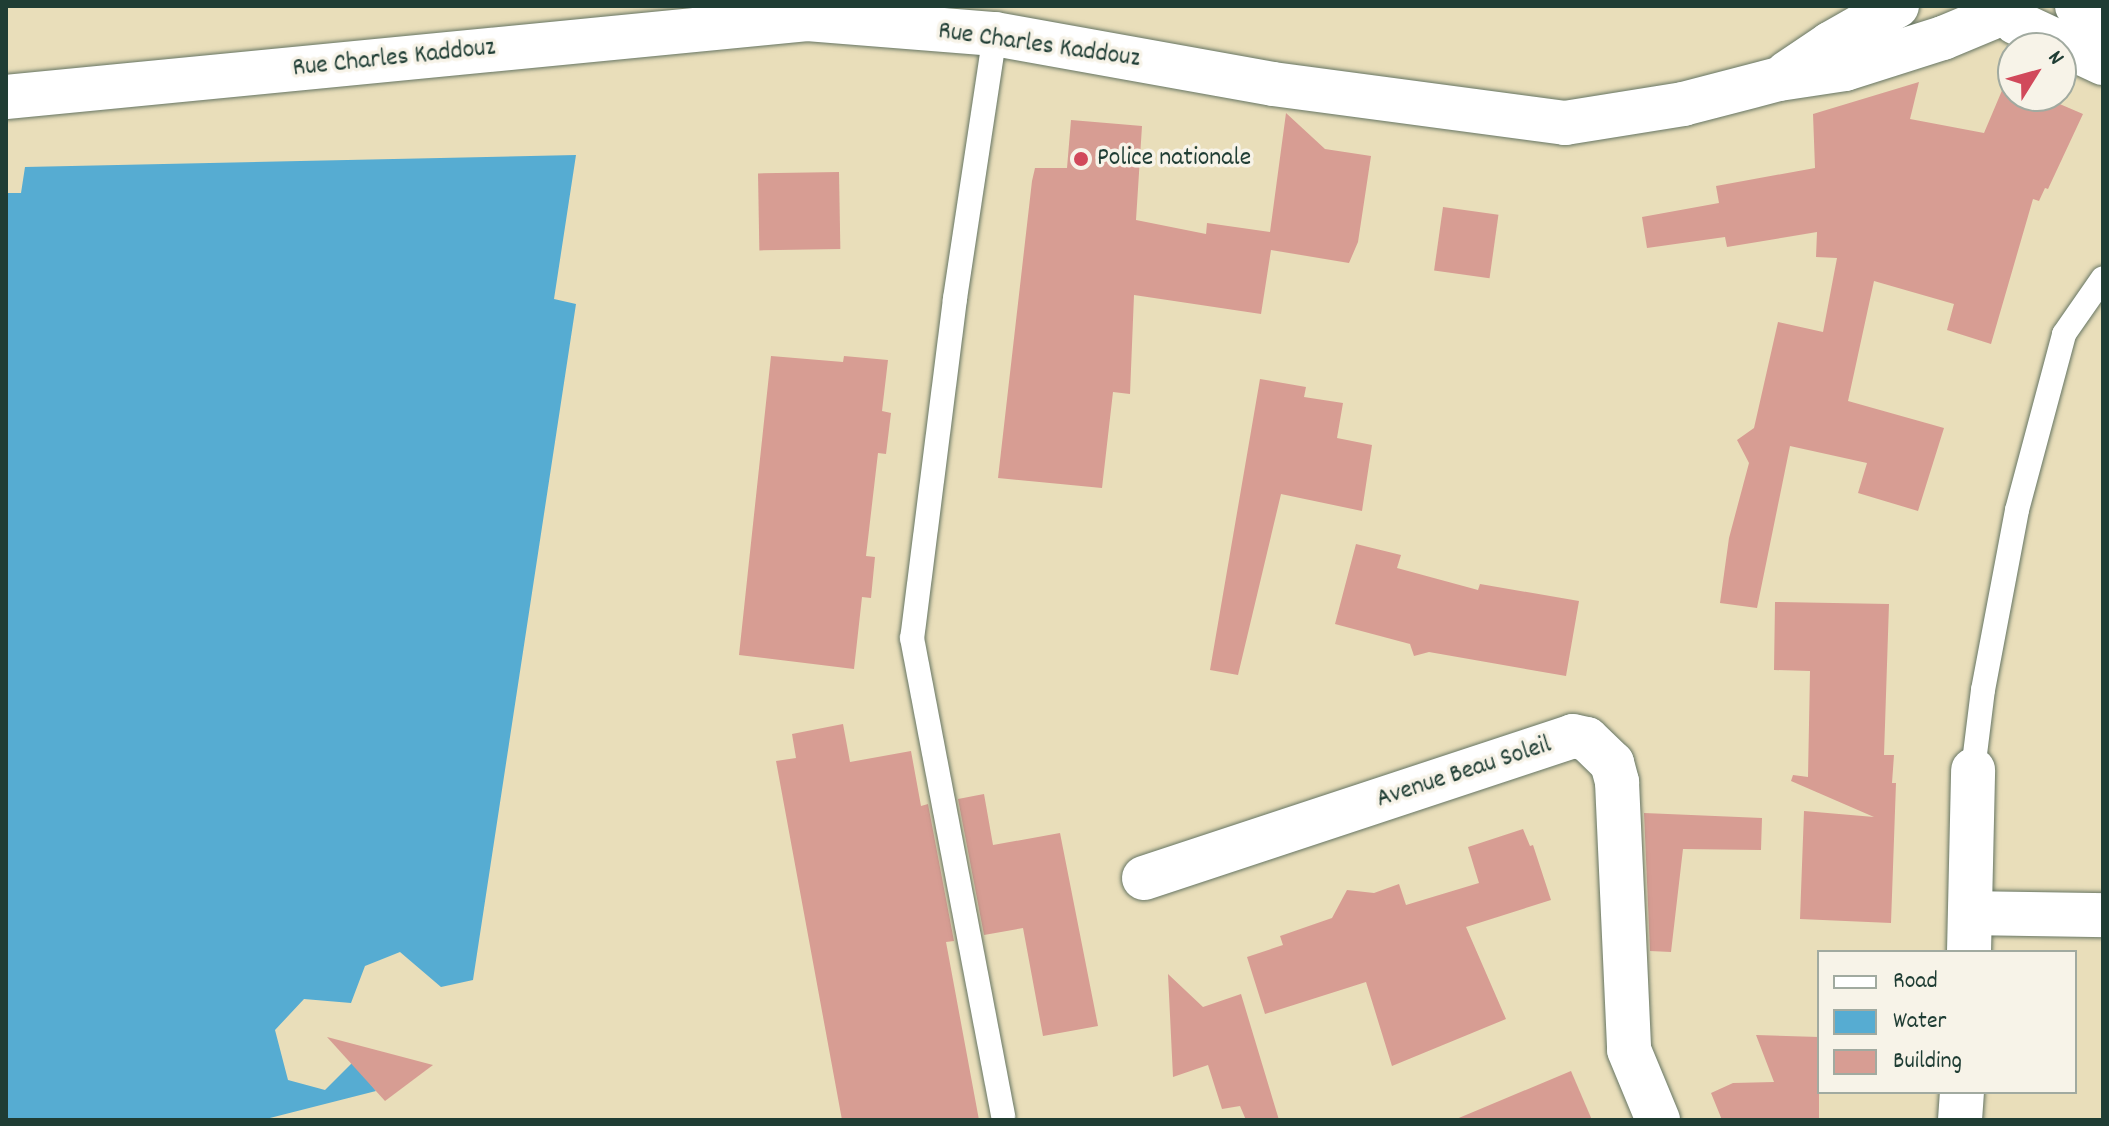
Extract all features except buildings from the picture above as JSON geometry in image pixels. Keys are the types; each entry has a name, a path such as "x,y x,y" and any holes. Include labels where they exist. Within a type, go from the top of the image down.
{"street":[{"name":"Rue Charles Kaddouz","path":"1779,79 1830,44 1897,6"},
{"path":"2077,6 2103,29"},
{"name":"Rue Charles Kaddouz","path":"6,97 807,19 995,34 1273,84 1565,123 1683,104 1779,79 1845,69 1943,38 2007,13 2103,63"},
{"name":"Avenue Beau Soleil","path":"1144,878 1573,736 1587,739 1612,763 1617,782 1629,1050 1658,1120"},
{"path":"1973,770 1970,933 2103,915"},
{"path":"1960,1120 1962,1094"}],"lane":[{"path":"995,34 955,299 912,638 1003,1116"},
{"path":"1973,770 1983,690 2017,510 2064,334 2103,278"}],"water":[{"path":"576,155 554,299 576,304 473,980 441,987 400,952 365,966 351,1003 304,999 275,1030 288,1080 325,1090 353,1062 376,1091 262,1120 6,1120 6,193 21,193 25,167"}],"place":[{"name":"Police nationale","path":"1081,159"}]}
